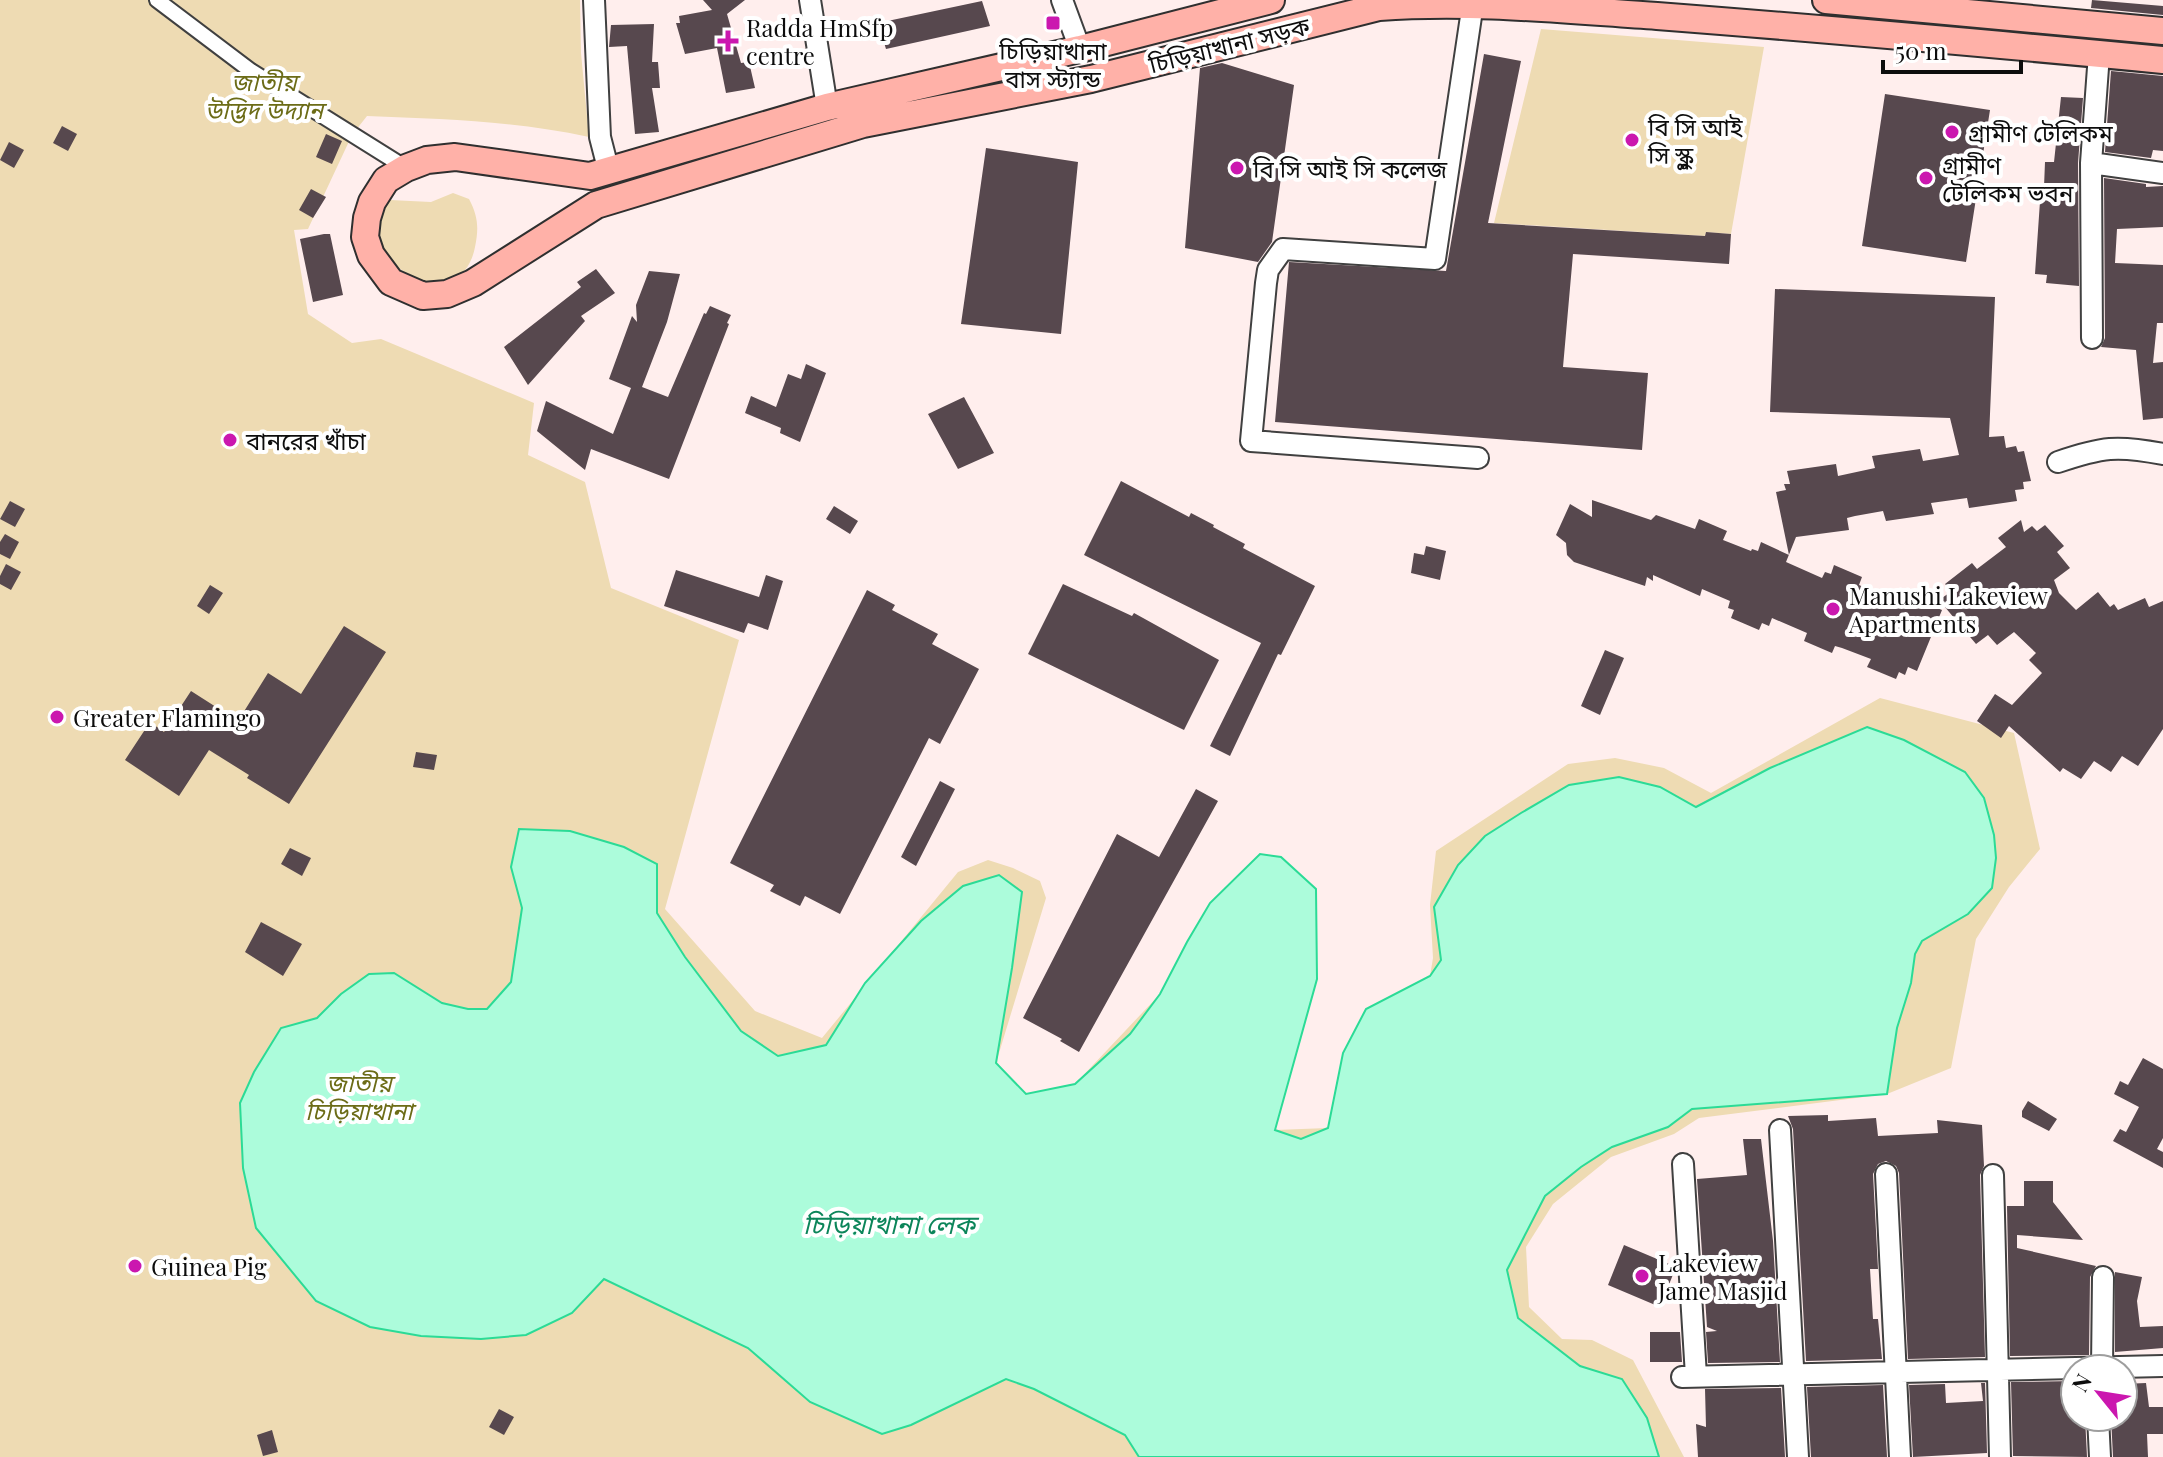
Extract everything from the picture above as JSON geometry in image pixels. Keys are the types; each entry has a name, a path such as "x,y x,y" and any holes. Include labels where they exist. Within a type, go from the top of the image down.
{"main road":[{"name":"চিড়িয়াখানা সড়ক","path":"1271,0 1080,49 827,107 600,174 455,157 427,160 386,180 372,202 365,237 371,255 391,282 423,296 447,294 473,283 596,205 863,124 1091,79 1379,7 1414,3 1473,2 2163,60"},
{"path":"1826,0 2163,31"},
{"path":"1080,49 1091,79"},
{"path":"596,205 600,174"}],"street":[{"path":"157,0 251,71 406,168"},
{"path":"594,0 600,174"},
{"path":"810,0 827,107"},
{"path":"1062,0 1080,49"},
{"path":"1473,2 1435,259 1283,249 1268,270 1251,441 1478,458"},
{"path":"2092,338 2091,163 2099,54"},
{"path":"2091,163 2163,173"},
{"path":"2058,462 2097,449 2132,448 2163,454"},
{"path":"1780,1130 1798,1457"},
{"path":"1683,1164 1689,1377 2059,1369"},
{"path":"1886,1174 1900,1457"},
{"path":"1993,1175 2000,1457"},
{"path":"2099,1353 2103,1277"},
{"path":"2139,1367 2163,1366"},
{"path":"2099,1433 2100,1457"}],"green space":[{"name":"জাতীয় চিড়িয়াখানা","path":"0,0 580,0 581,53 589,137 506,124 367,116 352,135 308,229 294,230 308,314 352,343 381,339 534,403 528,455 585,482 611,588 739,640 665,909 755,1011 822,1038 958,872 988,860 1040,881 1046,898 996,1063 1026,1094 1075,1084 1160,994 1210,903 1260,854 1316,889 1317,979 1275,1130 1328,1128 1343,1053 1366,1009 1430,976 1433,958 1430,905 1436,851 1568,764 1615,758 1664,768 1711,793 1880,698 2014,733 2040,849 2009,887 1976,939 1951,1068 1887,1094 1699,1118 1674,1134 1611,1157 1553,1204 1526,1247 1529,1307 1562,1339 1592,1340 1633,1360 1684,1457 0,1457"},
{"path":"1541,29 1764,47 1731,234 1706,232 1705,236 1494,223"},
{"path":"453,193 469,199 476,217 475,247 468,266 456,278 441,283 425,282 409,275 384,250 377,232 381,207 390,200 431,202"}],"water":[{"name":"চিড়িয়াখানা লেক","path":"1867,727 1904,740 1965,772 1984,798 1994,835 1996,858 1992,888 1968,914 1922,941 1915,954 1911,983 1897,1028 1887,1094 1692,1109 1668,1127 1612,1147 1545,1196 1507,1270 1518,1318 1580,1366 1622,1379 1647,1418 1659,1457 1139,1457 1125,1435 1034,1389 1006,1379 911,1425 882,1434 810,1402 748,1348 604,1279 572,1313 526,1335 481,1339 421,1336 370,1327 316,1301 256,1228 243,1168 240,1103 254,1072 281,1028 317,1018 341,994 369,974 394,973 442,1003 468,1009 487,1009 511,982 522,908 511,867 519,829 570,831 624,847 657,864 657,913 685,957 741,1031 778,1056 826,1045 865,983 921,921 963,886 999,875 1022,892 996,1063 1026,1094 1075,1084 1130,1034 1160,994 1210,903 1260,854 1281,857 1316,889 1317,979 1275,1130 1301,1139 1328,1128 1343,1053 1366,1009 1430,976 1441,960 1434,907 1458,865 1485,836 1569,785 1619,777 1660,787 1696,807 1770,768"}],"building":[{"path":"703,0 745,0 727,14 741,63 749,62 755,88 726,93 717,48 685,54 676,23 680,23 679,16 712,10"},
{"path":"2092,0 2163,6 2163,15 2091,8"},
{"path":"982,1 990,26 886,49 878,23"},
{"path":"654,24 652,62 658,62 660,88 652,88 659,132 635,134 627,46 609,47 611,25"},
{"path":"1484,54 1521,61 1488,223 1705,236 1706,232 1731,234 1729,264 1573,254 1563,367 1648,373 1642,450 1275,422 1289,262 1446,271"},
{"path":"1222,63 1294,85 1272,242 1258,262 1185,248 1200,68"},
{"path":"2111,71 2163,76 2163,151 2153,150 2151,158 2105,152"},
{"name":"গ্রামীণ টেলিকম ভবন","path":"1885,94 1990,110 1966,262 1862,246"},
{"path":"2061,97 2083,98 2078,163 2079,286 2046,283 2047,275 2035,274 2041,187 2044,187 2045,162 2054,162"},
{"path":"62,126 77,134 68,151 53,143"},
{"path":"326,134 342,141 332,164 316,157"},
{"path":"9,142 24,150 14,168 0,160"},
{"path":"986,148 1078,162 1061,334 961,324"},
{"path":"2104,178 2146,184 2146,187 2163,186 2163,227 2117,229 2115,263 2163,265 2163,323 2157,323 2153,363 2163,362 2163,418 2143,420 2136,350 2101,347 2105,338"},
{"path":"311,189 326,197 313,218 299,210"},
{"path":"330,234 343,295 313,302 300,239"},
{"path":"596,269 615,293 581,316 585,321 528,385 504,347 581,287 577,282"},
{"path":"649,271 680,274 667,322 642,387 668,397 704,313 710,306 731,315 729,324 669,479 591,449 585,470 537,431 546,401 613,434 631,388 609,379 632,316 637,322 636,305"},
{"path":"1775,289 1995,297 1989,437 2004,436 2006,448 2016,446 2018,452 2024,451 2031,481 2023,482 2024,489 2015,490 2017,501 1969,508 1967,498 1931,503 1934,514 1886,521 1883,511 1855,516 1847,518 1849,530 1796,537 1789,555 1776,492 1786,490 1784,484 1790,484 1787,471 1836,464 1838,476 1875,468 1872,456 1920,449 1923,461 1959,455 1950,418 1770,412"},
{"path":"806,364 826,373 800,442 780,433 781,428 745,413 751,396 776,407 788,374 801,379"},
{"path":"964,397 994,453 958,469 928,414"},
{"path":"1121,481 1189,517 1191,513 1214,525 1245,544 1243,548 1315,586 1281,655 1278,654 1230,756 1210,746 1261,643 1084,555"},
{"path":"1592,500 1651,520 1656,515 1695,529 1699,519 1727,531 1723,540 1751,551 1758,551 1761,542 1789,555 1786,562 1822,578 1825,572 1831,574 1834,565 1862,577 1859,585 1894,601 1898,592 1942,610 1917,671 1908,667 1905,675 1899,672 1896,679 1867,667 1871,659 1835,646 1832,653 1804,641 1807,633 1772,618 1769,626 1762,623 1759,630 1731,618 1734,610 1728,608 1730,601 1702,589 1700,596 1653,575 1653,581 1647,577 1645,586 1574,562 1567,555 1566,543 1556,535 1570,504 1592,517"},
{"path":"10,501 25,509 15,527 0,519"},
{"path":"834,506 858,521 850,534 826,519"},
{"path":"2021,520 2024,532 2032,526 2037,531 2045,525 2064,546 2057,552 2070,568 2054,580 2059,593 2076,610 2098,592 2110,607 2114,604 2118,610 2145,598 2149,607 2163,601 2163,729 2138,766 2122,756 2111,772 2094,761 2081,779 2063,768 2060,772 2009,726 2001,738 1977,721 1995,694 2012,705 2042,673 2029,660 2036,653 2014,632 1997,645 1988,635 1976,644 1939,600 1952,591 1945,584 1972,563 1977,569 2006,547 1998,538"},
{"path":"5,534 19,542 10,559 0,554 0,542"},
{"path":"1426,546 1446,551 1440,580 1411,573 1414,553 1424,555"},
{"path":"6,564 21,572 11,590 0,584"},
{"path":"676,570 759,597 766,575 783,581 768,630 748,623 744,633 664,606"},
{"path":"1063,584 1132,616 1134,613 1219,660 1184,730 1028,654"},
{"path":"210,585 223,593 209,614 197,606"},
{"path":"867,590 895,605 892,610 938,634 932,644 979,669 940,744 929,738 840,914 805,896 800,906 770,891 774,885 730,863"},
{"path":"344,626 386,652 289,804 209,750 179,796 125,760 150,722 164,732 191,691 238,721 268,673 301,694"},
{"path":"1605,650 1624,658 1600,715 1581,706"},
{"path":"416,752 437,755 434,770 413,767"},
{"path":"940,781 955,789 916,866 901,857"},
{"path":"1196,789 1218,801 1079,1052 1023,1018 1117,834 1159,857"},
{"path":"290,848 311,858 302,876 281,864"},
{"path":"261,922 302,944 283,976 245,952"},
{"path":"2143,1058 2163,1069 2163,1138 2157,1149 2163,1152 2163,1168 2113,1141 2120,1129 2126,1132 2139,1107 2114,1094 2120,1081 2128,1085"},
{"path":"2028,1101 2057,1119 2049,1131 2022,1117"},
{"path":"1828,1115 1828,1121 1876,1118 1878,1136 1938,1133 1937,1120 1982,1125 1984,1166 1980,1175 1985,1357 1908,1359 1899,1173 1896,1166 1886,1161 1878,1164 1873,1174 1878,1269 1870,1269 1873,1319 1878,1319 1882,1359 1806,1361 1793,1129 1788,1116"},
{"path":"1743,1139 1761,1139 1773,1241 1780,1362 1708,1363 1706,1332 1717,1331 1707,1327 1697,1179 1747,1175"},
{"path":"2024,1181 2053,1181 2053,1202 2083,1240 2017,1235 2017,1248 2096,1266 2090,1277 2089,1353 2010,1356 2007,1206 2024,1206"},
{"name":"Lakeview Jame Masjid","path":"1624,1245 1676,1267 1660,1307 1608,1285"},
{"path":"2115,1272 2142,1277 2137,1301 2140,1327 2163,1326 2163,1348 2115,1352"},
{"path":"1650,1332 1680,1332 1682,1362 1650,1362"},
{"path":"2059,1381 2059,1433 2086,1433 2087,1457 2013,1456 2011,1382"},
{"path":"1981,1383 1985,1383 1987,1453 1913,1457 1909,1385 1945,1384 1946,1403 1983,1401"},
{"path":"2139,1383 2146,1383 2149,1407 2163,1407 2163,1434 2147,1434 2148,1457 2113,1457 2112,1433 2139,1433"},
{"path":"1883,1385 1887,1457 1811,1457 1807,1387"},
{"path":"1781,1388 1785,1457 1698,1457 1696,1424 1706,1427 1705,1389"},
{"path":"499,1409 514,1417 504,1435 489,1427"},
{"path":"272,1430 278,1452 263,1456 257,1435"}],"place":[{"name":"চিড়িয়াখানা বাস স্ট্যান্ড","path":"1053,23"},
{"name":"Radda HmSfp centre","path":"728,41"},
{"name":"গ্রামীণ টেলিকম","path":"1952,132"},
{"name":"বি সি আই সি স্কুল","path":"1632,140"},
{"name":"বি সি আই সি কলেজ","path":"1237,168"},
{"name":"গ্রামীণ টেলিকম ভবন","path":"1926,178"},
{"name":"বানরের খাঁচা","path":"230,440"},
{"name":"Manushi Lakeview Apartments","path":"1833,609"},
{"name":"Greater Flamingo","path":"57,717"},
{"name":"Guinea Pig","path":"135,1266"},
{"name":"Lakeview Jame Masjid","path":"1642,1276"}],"park label":[{"name":"জাতীয় উদ্ভিদ উদ্যান","path":"264,95"}]}
